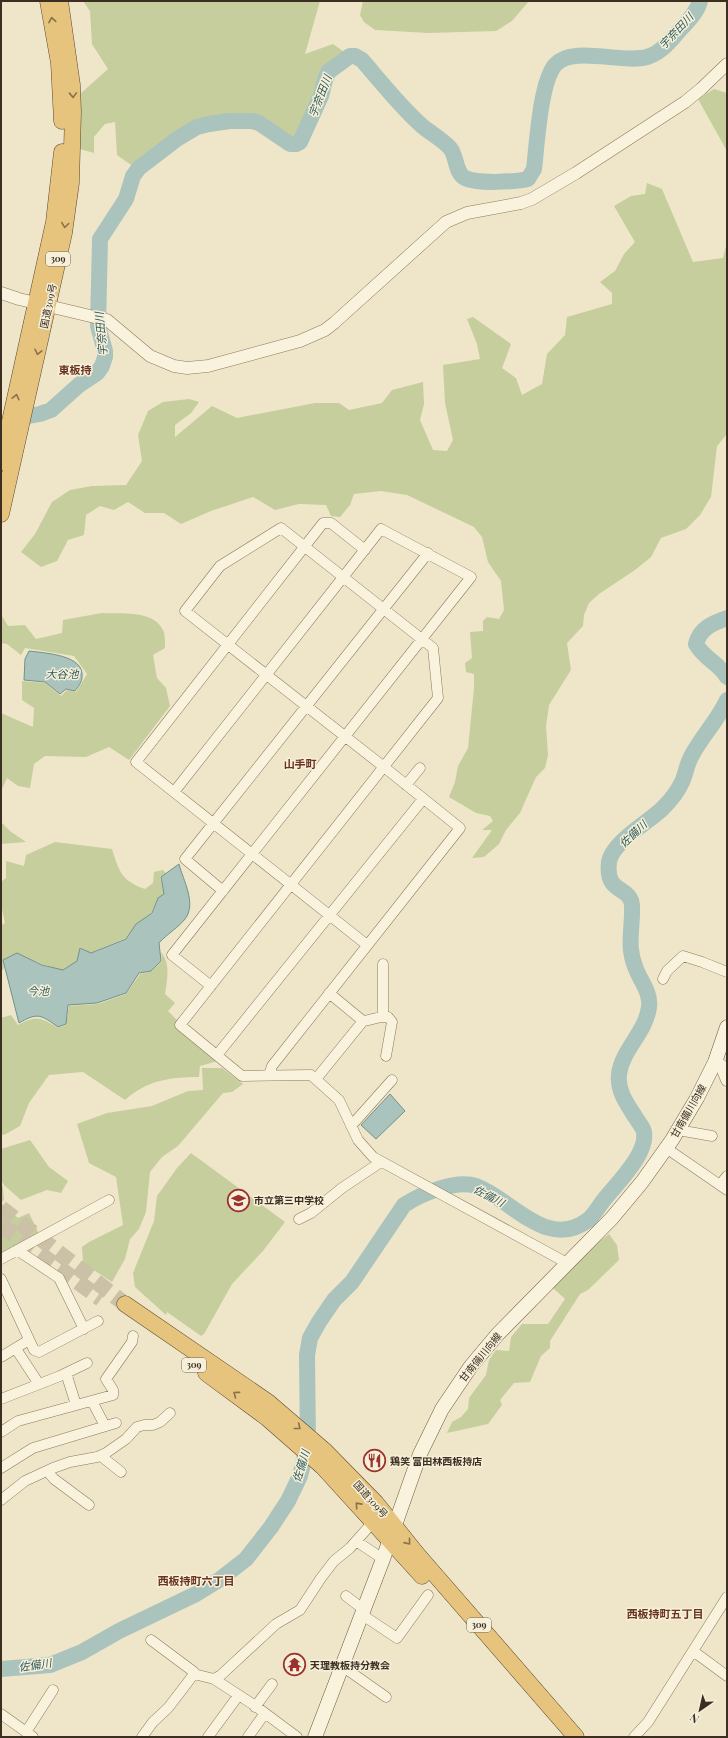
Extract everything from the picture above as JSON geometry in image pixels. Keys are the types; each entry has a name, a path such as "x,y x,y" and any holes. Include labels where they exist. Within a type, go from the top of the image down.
{"highway":[{"name":"国道309号","path":"42,304 62,158 61,84 56,42 48,1"},
{"name":"国道309号","path":"1,462 42,304 64,233 71,183 73,145 72,84 60,1"},
{"name":"国道309号","path":"1,514 12,416"},
{"name":"国道309号","path":"122,1308 267,1410 308,1435 342,1477 373,1522 392,1532 576,1737"},
{"name":"国道309号","path":"342,1477 376,1503 392,1532 562,1737"}],"main road":[{"name":"甘南備川向線","path":"315,1737 383,1559 426,1440 442,1409 461,1380 497,1335 623,1206 666,1148 697,1098 715,1062 727,1027"}],"street":[{"path":"1,293 107,320 150,356 174,366 187,368 208,366 311,337 334,323 446,222 478,210 521,203 550,190 685,102 727,64"},
{"path":"365,550 331,523 323,523 136,762 367,945"},
{"path":"270,1075 272,1066 460,828 384,767 185,611 220,566 281,528 432,648 438,698 384,767 180,1025 242,1076 311,1075 339,1100 351,1126 364,1148 381,1162 568,1263"},
{"path":"174,792 382,529 471,576 172,955 211,986"},
{"path":"223,890 184,860 428,553"},
{"path":"406,785 420,768"},
{"path":"217,1055 423,799"},
{"path":"663,979 667,971 683,956 727,972"},
{"path":"383,964 383,1016"},
{"path":"329,993 363,1021 373,1020 383,1016 388,1017 392,1022 386,1056"},
{"path":"316,1079 363,1021"},
{"path":"715,1062 721,1065 727,1080"},
{"path":"351,1126 392,1080"},
{"path":"678,1130 712,1136"},
{"path":"666,1148 724,1188 727,1176"},
{"path":"299,1219 311,1213 342,1188 381,1162"},
{"path":"1,1259 109,1200"},
{"path":"17,1250 59,1278 84,1329"},
{"path":"2,1284 34,1350 39,1352 98,1321"},
{"path":"1,1432 18,1421 113,1395 113,1390 106,1378 132,1342 133,1336"},
{"path":"1,1358 29,1340"},
{"path":"16,1349 39,1384"},
{"path":"1,1399 87,1363"},
{"path":"66,1373 76,1405"},
{"path":"92,1401 105,1426"},
{"path":"1,1500 25,1481 46,1471 70,1462 101,1456 126,1439 137,1427 153,1425 170,1413"},
{"path":"1,1468 33,1448 116,1423"},
{"path":"101,1456 121,1472"},
{"path":"46,1471 54,1479 89,1505"},
{"path":"214,1679 221,1675 276,1624 300,1610 321,1578 334,1562 373,1522"},
{"path":"356,1541 383,1559"},
{"path":"346,1596 362,1611 397,1638 428,1595"},
{"path":"634,1737 648,1722 727,1596"},
{"path":"151,1640 194,1672 194,1674 214,1679 265,1713 291,1735"},
{"path":"693,1651 727,1676"},
{"path":"342,1666 386,1697"},
{"path":"142,1737 153,1722 168,1708 194,1674"},
{"path":"255,1707 272,1684"},
{"path":"1,1714 31,1736 53,1690"},
{"path":"208,1737 238,1696"},
{"path":"248,1737 265,1713"}],"green space":[{"path":"83,1 320,1 305,54 333,44 347,54 343,60 332,65 324,73 319,83 308,129 303,139 297,143 289,145 256,125 214,125 193,129 158,155 141,172 117,155 115,122 105,124 94,137 94,153 80,149 80,94 108,69 92,44 90,11"},
{"path":"363,1 529,1 512,21 496,31 429,33 375,30 364,22 360,15"},
{"path":"714,89 727,93 727,151 698,99"},
{"path":"647,183 662,189 693,262 723,258 727,242 727,434 717,446 711,497 700,515 686,529 661,538 651,557 635,570 599,594 589,603 584,615 583,626 567,643 571,670 549,705 546,726 548,755 545,768 536,777 520,813 506,830 499,844 484,857 472,858 492,830 482,830 493,821 490,816 476,813 449,797 455,782 458,766 468,748 474,688 474,674 466,672 465,663 472,658 470,632 483,631 483,621 487,617 499,619 504,610 501,581 488,562 482,537 474,527 407,495 381,491 354,494 350,505 340,517 331,516 326,505 299,504 275,510 253,497 211,511 181,524 164,513 145,513 128,502 114,510 100,506 86,515 84,535 68,540 57,561 41,567 21,552 35,534 52,502 70,490 92,486 126,485 142,461 138,435 148,411 163,402 189,399 199,402 191,413 175,425 175,437 212,406 237,418 315,403 339,403 349,410 382,403 392,390 423,382 424,404 420,420 433,450 447,451 453,440 445,403 443,365 480,359 477,344 467,319 473,317 511,344 502,368 516,378 522,395 542,384 547,354 565,335 567,317 612,304 612,293 600,282 615,271 624,254 635,242 614,206 631,196 645,194"},
{"path":"102,613 137,614 153,619 160,625 164,632 165,648 153,655 157,678 166,688 170,706 129,760 109,747 86,757 45,756 34,764 30,788 18,786 7,778 1,791 1,713 33,727 34,708 22,700 22,681 45,683 61,696 67,690 76,692 87,674 74,656 25,648 21,655 7,644 1,643 1,617 2,616 8,626 25,625 36,639 62,633 63,620"},
{"path":"1,822 10,831 26,842 1,844"},
{"path":"55,842 112,849 122,875 131,883 145,889 153,883 154,872 163,870 166,873 160,877 164,894 158,898 151,913 136,924 126,938 90,953 80,947 77,961 62,970 42,964 17,953 3,960 4,968 1,972 1,925 5,923 1,905 1,882 6,878 6,861 24,866 26,855"},
{"path":"161,952 167,967 165,994 175,1003 168,1011 178,1021 175,1026 218,1061 200,1066 199,1077 160,1081 142,1088 125,1100 83,1072 49,1075 29,1103 20,1126 4,1135 1,1134 1,1018 11,1015 18,1025 30,1020 38,1019 47,1021 58,1028 66,1025 69,1006 98,1004 126,994 140,974 152,971 162,961"},
{"path":"202,1068 222,1068 243,1084 232,1092 223,1093 178,1146 162,1157 150,1172 146,1212 139,1229 130,1239 125,1259 112,1282 83,1263 82,1247 123,1225 116,1177 89,1163 77,1124 107,1113 152,1106 188,1091 203,1090"},
{"path":"30,1140 49,1167 68,1181 61,1193 47,1190 21,1200 4,1185 1,1180 1,1149"},
{"path":"191,1153 285,1222 263,1251 232,1284 204,1334 201,1336 167,1312 166,1315 135,1287 133,1273 154,1221 157,1196 177,1168"},
{"path":"1,1182 4,1200 1,1203"},
{"path":"1,1203 18,1218 29,1213 39,1234 1,1253"},
{"path":"609,1234 617,1245 619,1260 588,1290 580,1294 550,1341 550,1348 541,1356 530,1382 514,1383 500,1400 502,1405 488,1424 447,1433 452,1422 461,1417 468,1409 469,1398 486,1375 489,1360 496,1350 509,1351 511,1337 522,1324 548,1324 565,1299 553,1288 557,1280 570,1265"}],"water":[{"name":"大谷池","path":"29,651 54,654 71,660 77,664 81,670 81,683 75,691 66,689 60,694 45,682 24,680 25,659"},
{"name":"今池","path":"179,864 186,884 190,906 185,919 159,943 161,961 151,971 139,973 126,993 97,1003 68,1005 66,1024 58,1027 39,1016 31,1017 19,1023 3,960 17,953 42,965 63,970 77,961 80,948 91,953 126,939 136,924 152,913 158,898 164,894 161,877"},
{"path":"390,1094 405,1111 376,1139 361,1125"}],"waterway":[{"name":"宇奈田川","path":"29,416 51,410 79,385 97,373 102,366 105,351 98,326 100,239 126,199 133,176 139,168 177,139 197,127 209,124 230,121 252,121 259,123 290,144 296,144 300,142 321,96 328,72 350,56 355,56 362,60 413,118 450,148 462,176 471,180 487,182 505,182 528,179 534,169 540,115 546,85 555,65 563,59 573,56 637,59 657,53 688,21 697,9 700,1"},
{"name":"佐備川","path":"727,618 712,624 704,630 698,638 696,644 703,654 720,668 727,677"},
{"name":"佐備川","path":"1,1669 50,1665 82,1652 119,1631 196,1594 219,1580 246,1559 271,1527 288,1501 300,1476 308,1444 307,1355 310,1338 334,1300 352,1282 404,1205 429,1192 449,1186 468,1184 490,1193 530,1220 544,1227 558,1230 573,1228 590,1218 628,1171 641,1150 644,1140 644,1132 642,1126 623,1097 619,1074 621,1065 647,1016 649,997 636,969 631,953 632,905 627,894 614,885 611,880 609,873 609,862 617,847 632,833 657,814 674,796 682,782 692,755 727,700"}],"tunnel":[{"path":"1,1208 125,1304"},
{"path":"1,1225 101,1299"}],"place":[{"name":"市立第三中学校","path":"238,1200"},
{"name":"鶏笑 富田林西板持店","path":"375,1461"},
{"name":"天理教板持分教会","path":"295,1665"}],"district":[{"name":"東板持","path":"75,370"},
{"name":"山手町","path":"300,764"},
{"name":"西板持町六丁目","path":"196,1581"},
{"name":"西板持町五丁目","path":"665,1614"}]}
